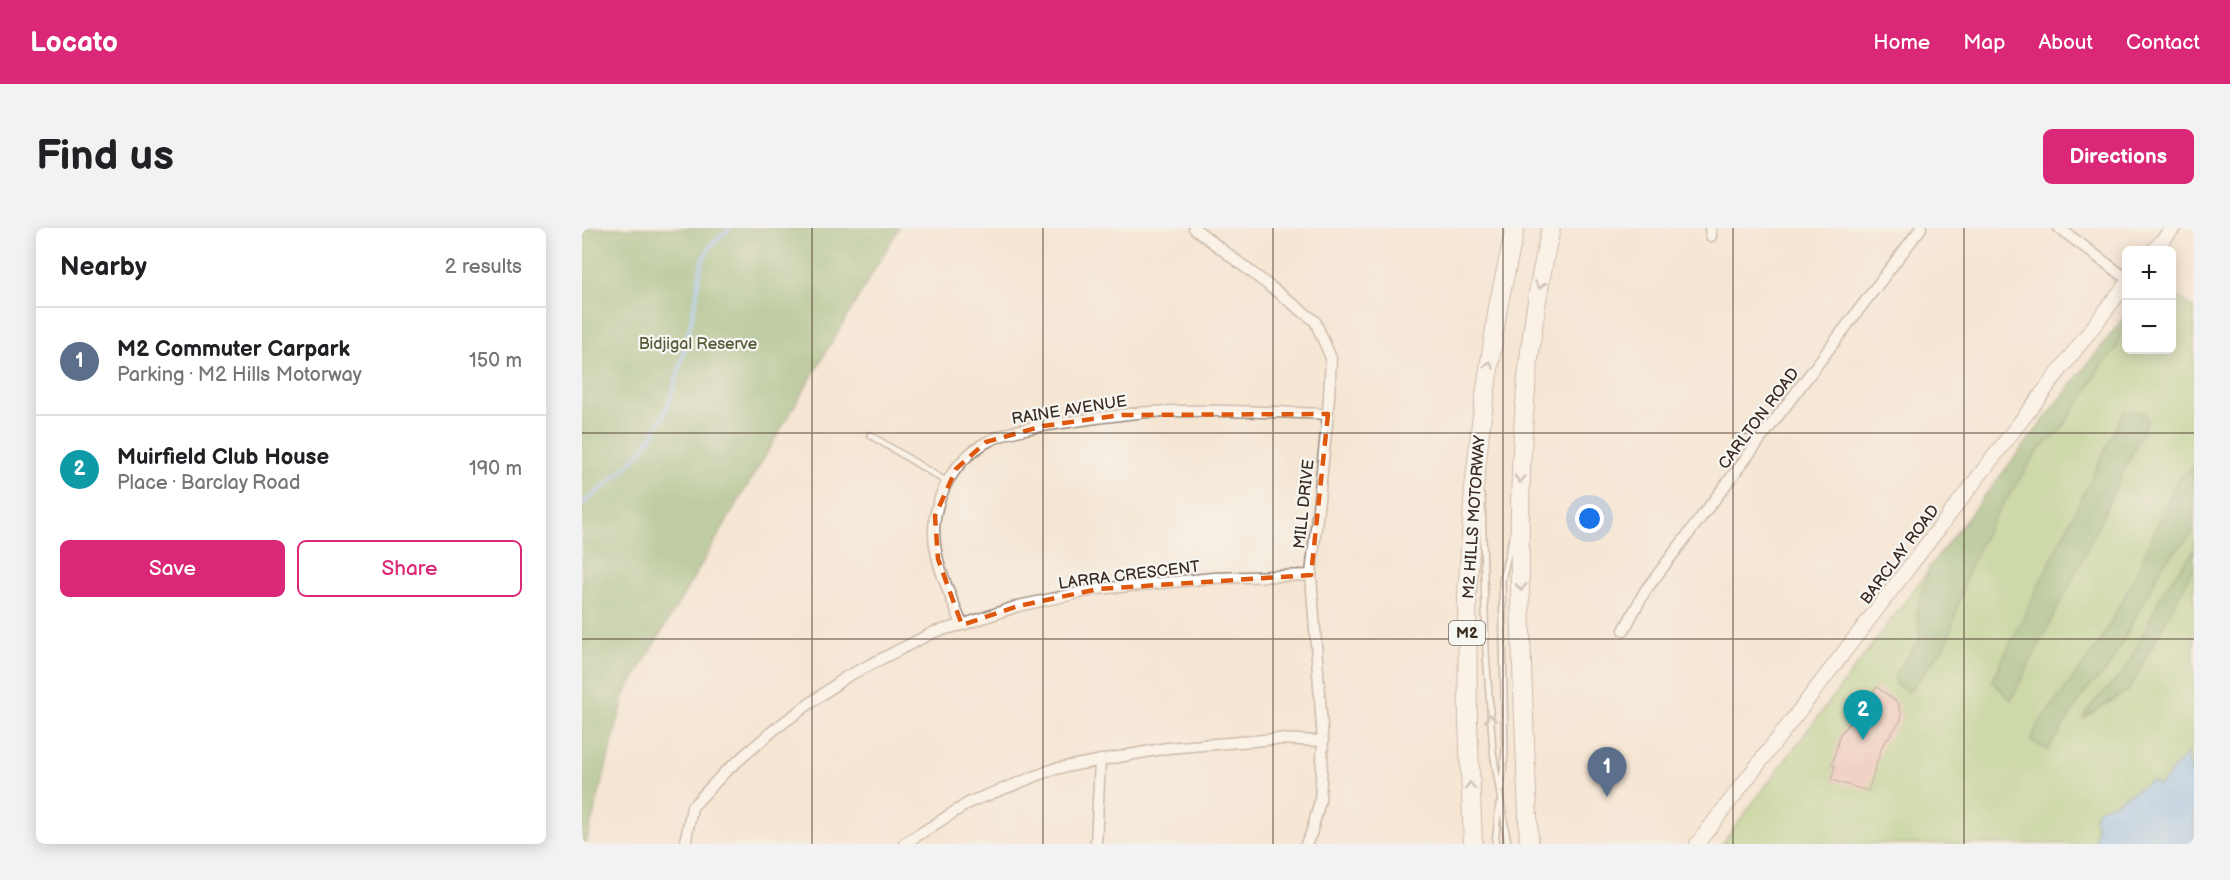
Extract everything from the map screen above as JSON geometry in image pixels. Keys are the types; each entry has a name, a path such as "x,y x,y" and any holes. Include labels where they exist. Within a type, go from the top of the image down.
{"highway":[{"name":"M2 HILLS MOTORWAY","path":"1473,844 1467,596 1474,489 1480,423 1498,307 1515,228"},
{"name":"M2","path":"1529,844 1519,507 1522,418 1540,283 1551,228"}],"main road":[{"path":"2157,246 2173,228"},
{"name":"BARCLAY ROAD","path":"1697,844 2122,291"}],"street":[{"name":"MILL DRIVE","path":"1194,228 1315,321 1331,358 1328,414 1311,575 1323,741 1320,801 1306,844"},
{"name":"CARLTON ROAD","path":"1624,630 1645,591 1921,228"},
{"path":"2059,228 2122,274"},
{"name":"RAINE AVENUE","path":"962,625 935,544 934,530 938,504 947,482 965,458 986,442 1042,426 1121,415 1168,412 1328,414"},
{"name":"LARRA CRESCENT","path":"685,844 692,807 725,772 776,729 846,677 934,632 1026,604 1098,589 1214,579 1311,575"},
{"path":"904,844 970,802 1054,769 1167,748 1276,739 1323,741"},
{"path":"1096,844 1100,760"}],"lane":[{"name":"M2","path":"1480,423 1486,652 1493,752 1509,844"},
{"path":"870,435 947,482"},
{"name":"M2","path":"1495,844 1505,752 1503,580 1519,507"}],"highlighted area":[{"path":"1328,414 1311,575 1098,589 1018,606 962,625 938,559 935,516 956,469 986,442 1043,426 1121,415"}],"green space":[{"name":"Bidjigal Reserve","path":"582,228 899,228 625,694 586,844 582,844"},
{"path":"2176,295 2194,309 2194,844 1722,844 1903,604 2122,320 2122,354 2176,354"},
{"path":"2122,320 2116,350 2099,369 2060,431 2038,451 1990,524 1968,571 1949,637 1909,692 1895,684 1895,674 1920,640 1917,611 1929,567"},
{"path":"2124,411 2143,412 2148,420 2074,576 2011,700 1992,681"},
{"path":"2194,466 2194,528 2191,535 2164,563 2107,670 2087,689 2048,750 2031,741 2037,726 2099,644 2134,579 2177,480"},
{"path":"2194,550 2194,567 2129,690 2082,719 2094,702 2126,669 2164,590"}],"water":[{"path":"2187,753 2194,781 2194,844 2094,844 2097,829 2094,818 2099,808 2112,804 2151,781 2160,785"}],"building":[{"path":"1877,687 1898,703 1902,716 1882,746 1868,791 1831,780 1835,766 1832,765 1840,734"}],"waterway":[{"path":"582,505 634,460 658,426 671,397 681,364 702,263 712,245 731,228"}],"place":[{"name":"Muirfield Club House","path":"1863,740"},
{"name":"M2 Commuter Carpark","path":"1607,797"}]}
